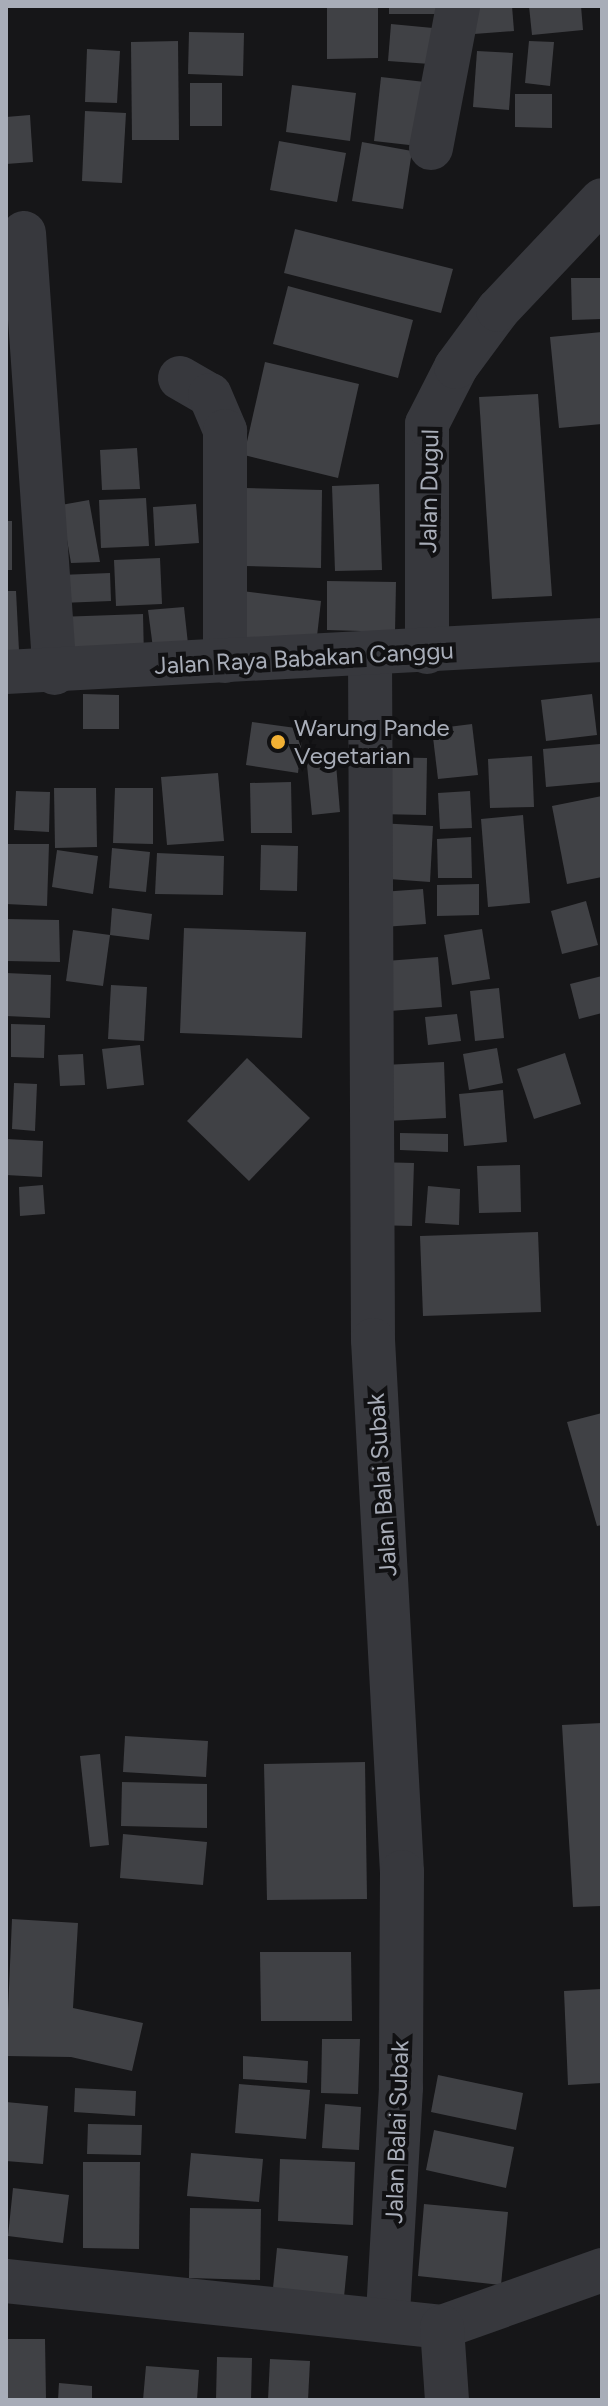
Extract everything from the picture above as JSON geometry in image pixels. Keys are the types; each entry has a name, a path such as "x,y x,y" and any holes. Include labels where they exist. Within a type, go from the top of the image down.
{"street":[{"path":"431,148 458,6"},
{"name":"Jalan Dugul","path":"427,652 427,424 456,367 498,310 602,200"},
{"path":"24,233 55,673"},
{"path":"180,378 210,395 225,431 225,661"},
{"name":"Jalan Raya Babakan Canggu","path":"6,672 55,673 602,640"},
{"name":"Jalan Balai Subak","path":"370,653 373,1340 402,1872 401,2088 388,2316"},
{"path":"6,2281 388,2316 442,2327 602,2270"},
{"path":"442,2327 447,2400"}],"building":[{"path":"327,6 378,6 378,58 327,59"},
{"path":"389,6 437,6 437,14 389,14"},
{"path":"471,6 512,6 514,31 474,34"},
{"path":"529,6 581,6 583,30 532,35"},
{"path":"391,24 433,28 430,64 388,61"},
{"path":"189,32 244,33 243,76 188,74"},
{"path":"178,41 179,140 132,140 131,42"},
{"path":"529,41 554,42 550,86 525,83"},
{"path":"87,49 120,51 117,103 85,102"},
{"path":"477,51 513,53 509,110 473,107"},
{"path":"381,77 425,82 418,146 374,141"},
{"path":"190,83 222,83 222,126 190,126"},
{"path":"292,85 356,93 350,141 286,132"},
{"path":"515,94 552,94 552,128 515,127"},
{"path":"85,111 126,113 122,183 82,181"},
{"path":"30,115 33,162 6,164 6,117"},
{"path":"279,141 346,153 337,202 270,190"},
{"path":"362,142 412,151 403,209 352,201"},
{"path":"295,229 453,269 441,313 284,273"},
{"path":"571,278 602,278 602,319 572,320"},
{"path":"288,286 413,320 398,378 273,344"},
{"path":"602,332 602,424 559,428 550,337"},
{"path":"265,362 359,384 338,478 244,455"},
{"path":"538,394 552,596 492,599 479,397"},
{"path":"137,448 140,489 102,490 100,450"},
{"path":"379,484 382,570 335,571 332,486"},
{"path":"245,488 322,490 321,568 244,566"},
{"path":"146,498 149,546 101,548 99,500"},
{"path":"89,500 100,562 71,563 61,505"},
{"path":"196,504 199,543 155,546 153,507"},
{"path":"6,521 12,521 12,570 6,570"},
{"path":"160,558 162,604 116,606 114,560"},
{"path":"110,573 111,601 61,603 60,575"},
{"path":"327,581 396,582 395,632 327,630"},
{"path":"234,590 321,601 316,645 229,635"},
{"path":"6,591 16,591 19,651 6,652"},
{"path":"184,607 188,644 153,648 148,610"},
{"path":"143,614 144,659 62,654 57,617"},
{"path":"83,694 119,695 119,729 83,729"},
{"path":"592,694 597,735 546,741 541,700"},
{"path":"252,722 303,729 298,773 246,765"},
{"path":"472,724 478,775 438,779 432,729"},
{"path":"600,744 602,782 546,787 543,749"},
{"path":"335,752 340,812 312,815 306,755"},
{"path":"532,756 534,807 490,808 488,759"},
{"path":"377,757 427,758 426,815 376,814"},
{"path":"218,773 224,841 167,845 161,777"},
{"path":"291,782 292,833 251,833 250,783"},
{"path":"54,788 96,788 97,847 55,848"},
{"path":"115,788 153,788 153,844 113,843"},
{"path":"16,791 50,792 49,832 14,830"},
{"path":"470,791 472,828 440,829 438,793"},
{"path":"602,796 602,877 567,884 552,806"},
{"path":"523,815 530,903 488,907 481,819"},
{"path":"378,823 433,826 430,882 375,878"},
{"path":"471,837 472,878 438,878 437,839"},
{"path":"6,844 49,844 47,906 6,904"},
{"path":"261,845 298,846 297,891 260,890"},
{"path":"112,848 150,852 146,892 109,888"},
{"path":"57,850 98,856 93,894 52,887"},
{"path":"157,853 224,856 223,895 155,894"},
{"path":"479,884 479,915 437,916 437,885"},
{"path":"423,889 426,924 383,927 381,892"},
{"path":"586,901 598,945 562,954 551,911"},
{"path":"112,908 152,914 149,940 110,935"},
{"path":"6,919 59,920 60,962 6,961"},
{"path":"184,928 306,932 302,1038 180,1033"},
{"path":"482,929 490,979 452,985 444,935"},
{"path":"73,930 110,935 103,986 66,981"},
{"path":"438,957 442,1007 390,1011 386,961"},
{"path":"6,973 51,975 50,1018 6,1016"},
{"path":"602,976 602,1013 579,1019 570,984"},
{"path":"111,985 147,987 144,1041 108,1039"},
{"path":"499,988 504,1038 475,1041 470,991"},
{"path":"457,1014 461,1041 428,1045 425,1017"},
{"path":"11,1024 45,1025 44,1058 11,1057"},
{"path":"140,1045 144,1085 107,1089 102,1049"},
{"path":"497,1048 503,1083 469,1090 463,1054"},
{"path":"565,1053 581,1104 534,1119 517,1069"},
{"path":"83,1054 85,1085 60,1086 58,1055"},
{"path":"247,1058 310,1118 249,1181 187,1121"},
{"path":"444,1062 446,1118 387,1121 384,1065"},
{"path":"14,1083 37,1084 35,1131 12,1129"},
{"path":"503,1090 507,1142 464,1146 459,1094"},
{"path":"400,1133 448,1134 448,1152 400,1150"},
{"path":"6,1139 43,1141 42,1177 6,1175"},
{"path":"374,1162 414,1163 412,1226 373,1225"},
{"path":"520,1165 521,1212 479,1213 477,1166"},
{"path":"43,1185 45,1214 20,1216 19,1187"},
{"path":"428,1186 460,1189 459,1225 425,1223"},
{"path":"538,1232 541,1312 423,1316 420,1236"},
{"path":"602,1413 602,1525 597,1526 567,1422"},
{"path":"602,1723 602,1906 573,1907 562,1725"},
{"path":"125,1736 208,1741 206,1777 123,1772"},
{"path":"100,1754 109,1845 90,1847 80,1756"},
{"path":"365,1762 367,1899 267,1900 264,1764"},
{"path":"122,1782 207,1784 207,1828 121,1826"},
{"path":"123,1834 207,1842 203,1885 120,1878"},
{"path":"12,1919 78,1923 73,2008 143,2023 132,2071 71,2057 6,2056"},
{"path":"260,1952 351,1952 352,2021 261,2021"},
{"path":"602,1989 602,2083 568,2085 564,1991"},
{"path":"322,2039 360,2039 358,2094 321,2093"},
{"path":"243,2056 308,2061 307,2083 243,2079"},
{"path":"438,2075 523,2093 516,2130 431,2112"},
{"path":"239,2084 310,2090 306,2139 235,2133"},
{"path":"75,2088 136,2091 135,2116 74,2112"},
{"path":"6,2102 48,2106 43,2164 6,2161"},
{"path":"325,2104 361,2107 359,2150 322,2148"},
{"path":"88,2124 142,2125 141,2155 87,2154"},
{"path":"434,2130 514,2147 506,2188 426,2170"},
{"path":"191,2153 263,2159 259,2202 187,2196"},
{"path":"280,2159 355,2162 353,2225 278,2221"},
{"path":"83,2162 140,2162 139,2249 83,2248"},
{"path":"13,2188 69,2195 63,2243 8,2236"},
{"path":"424,2204 508,2212 501,2285 418,2276"},
{"path":"190,2208 261,2209 260,2280 189,2278"},
{"path":"277,2248 348,2256 344,2297 273,2288"},
{"path":"6,2339 45,2339 46,2400 6,2400"},
{"path":"217,2357 252,2358 251,2400 216,2400"},
{"path":"270,2359 310,2361 308,2400 268,2400"},
{"path":"146,2366 199,2370 197,2400 143,2400"},
{"path":"59,2383 92,2386 92,2400 58,2400"}],"place":[{"name":"Warung Pande Vegetarian","path":"278,742"}]}
